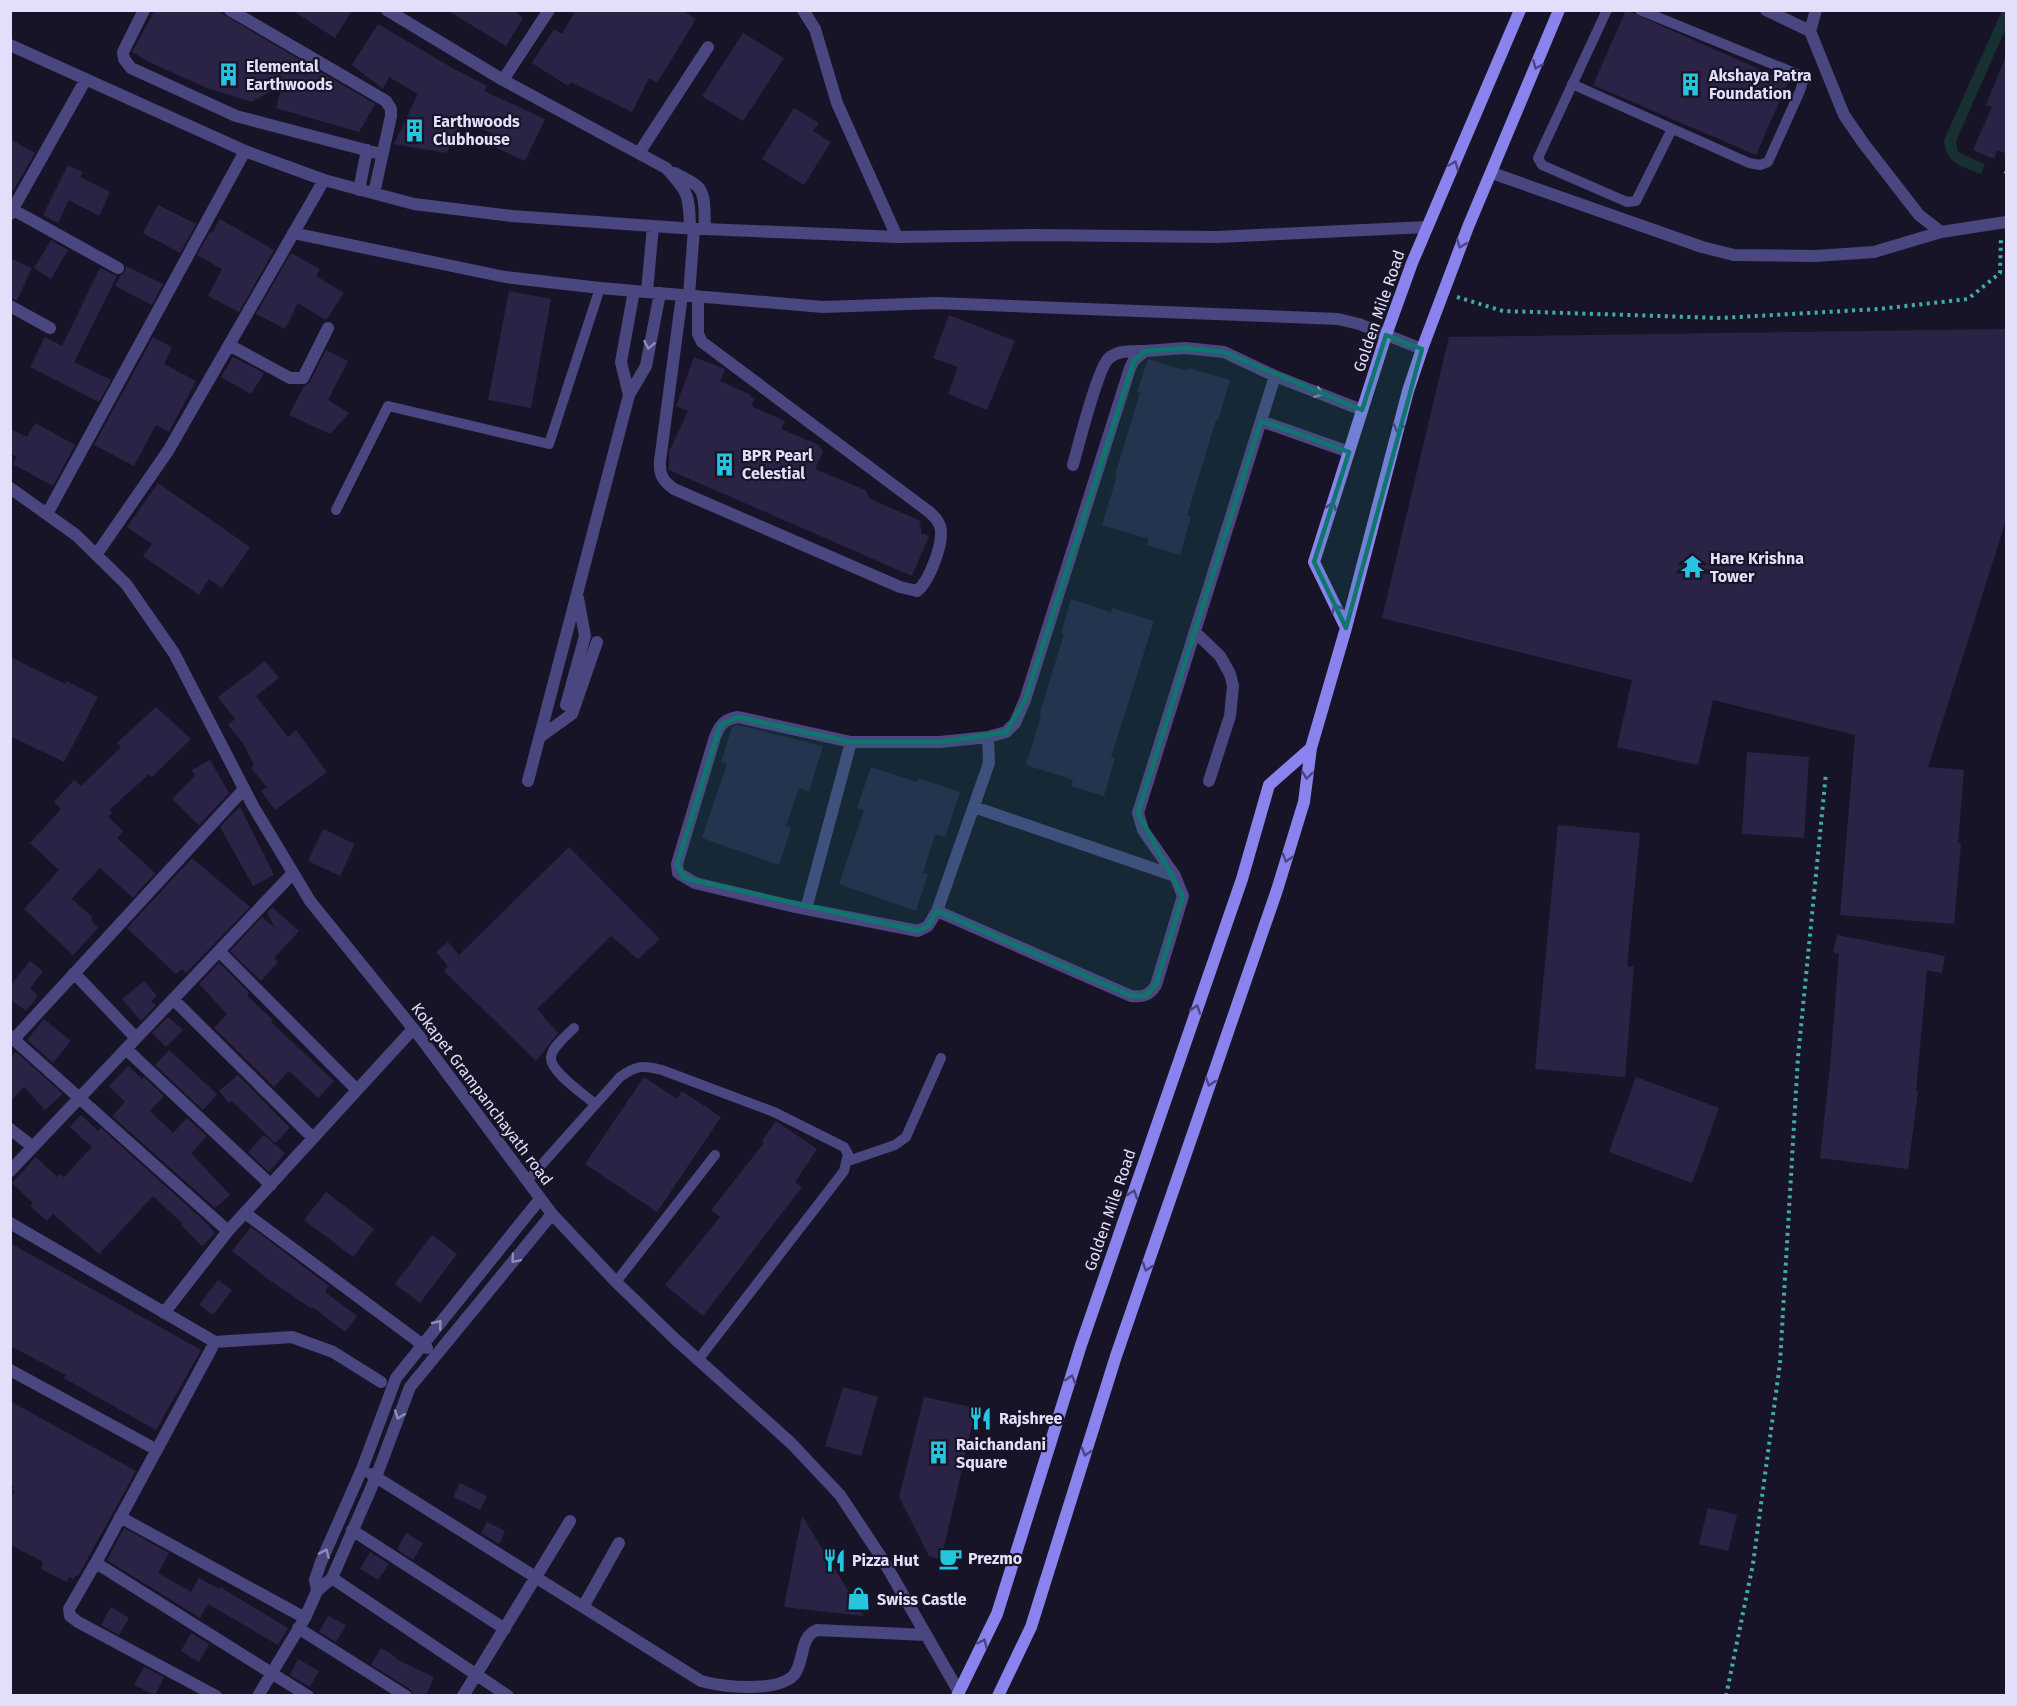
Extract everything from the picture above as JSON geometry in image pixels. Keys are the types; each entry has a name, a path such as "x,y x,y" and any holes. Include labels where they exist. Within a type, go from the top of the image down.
{"street":[{"path":"144,10 123,52 124,59 131,68 236,116 381,154"},
{"path":"230,10 386,101 391,109 374,194"},
{"path":"387,10 503,80 666,168 681,184 689,199 696,229 690,295 676,338 660,461 659,471 664,481 683,493 900,587 917,591 922,587 928,579 939,546 941,527 937,519 699,339 676,338"},
{"path":"503,80 549,10"},
{"path":"803,10 815,29 837,103 897,237"},
{"name":"Golden Mile Road","path":"1346,628 1314,562 1386,335 1427,227 1520,10"},
{"path":"998,1695 1031,1627 1116,1356 1277,890 1304,802 1311,748 1346,628 1408,391 1468,227 1559,10"},
{"path":"1766,10 1810,31"},
{"path":"1816,10 1810,31 1844,115 1919,215 1941,232"},
{"path":"10,45 245,151 324,180 414,204 512,216 696,229 897,237 1044,235 1217,237 1427,227"},
{"path":"639,153 708,47"},
{"path":"86,79 11,211 118,268"},
{"path":"359,190 367,150"},
{"path":"47,514 245,151"},
{"path":"1492,173 1702,247 1734,255 1815,256 1874,252 1941,232 2004,223"},
{"path":"96,555 168,450 324,180"},
{"path":"629,395 621,362 641,291 653,226"},
{"path":"293,233 505,277 600,288 823,307 937,303 1338,319 1359,324 1422,349"},
{"path":"528,781 629,395 646,366 660,293"},
{"path":"690,295 699,339"},
{"path":"10,306 50,328"},
{"path":"229,345 290,378 303,378 328,328"},
{"path":"1073,465 1096,385 1108,359 1122,351 1185,348 1224,352 1275,376 1362,410"},
{"path":"988,737 989,764 937,911 928,926 918,931 806,909 695,883 678,873 677,864 715,737 720,725 728,719 738,717 851,742 939,742 988,737 1006,732 1015,723 1025,700 1130,368 1134,360 1145,351"},
{"path":"937,911 1131,996 1141,997 1150,993 1156,985 1183,896 1175,876 1143,830 1138,813 1275,376"},
{"path":"1262,421 1349,452"},
{"name":"Kokapet Grampanchayath road","path":"12,493 76,535 126,584 174,653 244,789 310,902 413,1029 552,1214 616,1282 698,1360 791,1443 840,1495 883,1560 960,1694"},
{"path":"566,705 585,636 578,594"},
{"path":"1195,632 1221,656 1233,686 1230,716 1209,781"},
{"path":"540,737 572,714 597,642"},
{"path":"806,909 851,742"},
{"name":"Golden Mile Road","path":"960,1694 997,1614 1081,1345 1242,879 1269,785 1311,748"},
{"path":"228,1231 12,1038 244,789"},
{"path":"974,807 1175,876"},
{"path":"10,1171 293,873"},
{"path":"219,951 357,1090"},
{"path":"74,973 136,1038"},
{"path":"173,999 313,1138"},
{"path":"164,1313 228,1231 413,1029"},
{"path":"126,1049 270,1185"},
{"path":"10,1129 33,1147"},
{"path":"317,1592 315,1580 321,1562 362,1469 396,1378 540,1198"},
{"path":"245,1213 435,1355"},
{"path":"258,1695 302,1623 317,1592 332,1578 376,1477 410,1387 552,1214"},
{"path":"10,1223 215,1342 292,1337 333,1352 381,1382"},
{"path":"215,1342 69,1610 70,1616 216,1695"},
{"path":"10,1370 157,1450"},
{"path":"362,1469 701,1681 727,1687 775,1684 787,1680 798,1668 809,1635 817,1630 926,1635"},
{"path":"120,1517 302,1623 406,1695"},
{"path":"463,1695 570,1521"},
{"path":"352,1530 505,1629"},
{"path":"583,1608 619,1543"},
{"path":"96,1563 308,1695"},
{"path":"332,1578 508,1695"}],"lane":[{"path":"1607,10 1538,158 1542,165 1627,202 1636,201 1672,129"},
{"path":"1572,84 1749,163 1760,165 1768,162 1803,81 1797,74 1640,10"},
{"path":"336,510 388,406 549,444 600,288"},
{"path":"574,1028 554,1050 551,1057 553,1068 596,1104"},
{"path":"848,1161 896,1145 906,1137 941,1058"},
{"path":"527,1181 620,1077 632,1068 645,1066 662,1070 774,1112 844,1147 848,1154 844,1171 698,1360"},
{"path":"616,1282 715,1155"}],"path":[{"path":"1442,293 1503,311 1721,318 1879,309 1968,299 2000,273 2004,223"},
{"path":"1726,1695 1753,1564 1780,1363 1798,1057 1826,773"}],"highlighted area":[{"path":"1386,335 1422,349 1346,628 1314,562 1349,452 1261,421 1138,813 1183,896 1156,985 1146,996 1131,996 937,911 928,926 918,931 684,878 677,864 715,737 720,725 738,717 851,742 940,742 1006,732 1025,700 1134,360 1145,351 1185,348 1224,352 1362,410"}],"green space":[{"path":"2002,11 2006,11 2006,28 1956,141 1958,152 1985,164 1981,174 1951,159 1944,140"}],"building":[{"name":"Elemental Earthwoods","path":"155,10 216,10 375,104 359,132 276,108 282,85 252,102 207,88 132,52"},
{"path":"292,10 352,10 335,38"},
{"path":"447,10 512,10 523,18 506,46"},
{"path":"576,10 681,10 696,19 657,83 649,78 632,112 571,82 568,86 532,63 554,29 562,34"},
{"name":"Akshaya Patra Foundation","path":"1626,10 1788,82 1756,155 1593,85"},
{"path":"378,24 487,86 484,91 545,119 525,161 486,143 491,133 461,119 447,153 394,144 418,94 389,77 383,89 352,65"},
{"path":"743,33 784,58 743,121 702,96"},
{"path":"2006,56 2007,154 1997,150 1994,159 1973,150 1992,107 1986,105"},
{"path":"794,108 819,123 813,131 831,142 804,185 762,159"},
{"path":"10,139 35,153 10,196"},
{"path":"68,165 83,172 80,177 110,192 99,216 69,200 58,223 43,215"},
{"path":"158,205 196,224 180,253 143,233"},
{"path":"220,219 274,250 239,312 208,296 222,269 197,255"},
{"path":"51,240 68,250 51,279 34,268"},
{"path":"291,253 320,269 316,276 344,293 326,320 298,303 285,329 256,314"},
{"path":"10,258 32,268 17,300 10,298"},
{"path":"126,266 163,284 152,305 115,286"},
{"path":"100,268 117,276 74,362 111,380 99,402 30,367 45,337 62,346"},
{"path":"509,291 551,299 531,408 488,400"},
{"path":"949,315 1015,341 987,410 948,394 958,367 933,358"},
{"name":"Hare Krishna Tower","path":"2007,329 2007,517 1928,767 1964,770 1954,924 1840,915 1855,735 1713,700 1698,765 1617,747 1632,680 1382,618 1449,337"},
{"path":"153,337 172,347 164,364 196,381 169,432 156,425 134,466 94,445"},
{"path":"326,350 348,361 328,400 349,413 330,434 289,415 304,386 310,382"},
{"path":"233,357 264,373 251,394 221,377"},
{"name":"BPR Pearl Celestial","path":"694,357 725,369 720,381 755,398 751,406 785,421 781,429 819,445 823,452 815,469 865,490 870,499 921,521 919,526 921,533 929,536 912,576 669,470 669,452 688,411 676,406"},
{"path":"1148,359 1187,371 1188,368 1230,380 1187,516 1191,517 1180,555 1147,545 1149,539 1102,525"},
{"path":"35,423 75,445 53,486 13,464 17,457 10,453 10,429 27,437"},
{"path":"158,483 250,547 222,588 209,579 199,595 143,556 152,544 127,527"},
{"path":"1071,599 1111,612 1112,608 1154,621 1111,757 1115,758 1104,796 1071,786 1073,780 1026,765 1064,634 1061,633"},
{"path":"10,657 65,684 66,681 98,697 64,762 10,736"},
{"path":"265,661 279,678 256,696 288,737 296,730 327,772 275,810 261,791 267,787 251,768 254,765 243,743 228,725 235,719 218,697"},
{"path":"156,707 191,739 152,777 149,774 109,810 112,812 108,817 123,831 117,838 155,873 133,898 100,868 72,899 93,918 91,920 98,928 73,955 24,909 59,870 30,843 61,809 54,802 74,780 81,786 121,747 117,743"},
{"path":"738,725 823,746 809,791 799,788 786,826 791,828 779,865 702,838 727,764 721,762 732,727"},
{"path":"1747,752 1809,757 1804,838 1742,834"},
{"path":"210,760 229,793 199,825 172,799 195,776 192,770"},
{"path":"871,767 917,782 918,778 960,792 945,837 935,834 923,873 928,874 916,911 839,884 864,810 857,808"},
{"path":"240,807 274,875 253,886 220,827"},
{"path":"1558,825 1640,833 1627,966 1634,967 1625,1077 1535,1069"},
{"path":"323,829 355,844 340,876 308,861"},
{"path":"569,847 660,939 638,959 611,936 537,1009 558,1033 536,1061 444,971 448,966 436,952 448,942 459,955"},
{"path":"192,858 250,907 186,973 182,969 176,974 127,928"},
{"path":"272,907 299,931 274,958 278,962 261,981 230,951 262,917 275,928 267,913"},
{"path":"1837,935 1945,956 1942,973 1927,970 1916,1091 1918,1091 1908,1169 1820,1158 1839,954 1833,952"},
{"path":"30,961 43,971 30,988 38,996 26,1011 10,999 10,986"},
{"path":"219,963 249,993 247,996 273,1020 271,1022 334,1081 318,1098 289,1071 274,1087 214,1028 227,1014 199,984"},
{"path":"144,981 157,996 151,1001 156,1005 141,1021 122,999"},
{"path":"168,1017 183,1030 166,1047 152,1033"},
{"path":"44,1019 71,1041 53,1063 27,1040"},
{"path":"169,1050 217,1094 203,1110 155,1065"},
{"path":"16,1052 63,1094 45,1110 24,1087 10,1102 10,1058"},
{"path":"128,1066 164,1096 150,1111 173,1133 187,1118 207,1136 191,1153 230,1195 215,1208 112,1116 125,1102 109,1086"},
{"path":"238,1075 290,1128 275,1143 232,1101 229,1103 219,1091"},
{"path":"644,1077 677,1099 682,1091 721,1117 657,1212 585,1164"},
{"path":"1636,1077 1719,1108 1692,1183 1609,1152"},
{"path":"81,1115 98,1131 101,1128 215,1233 202,1246 181,1225 183,1224 153,1196 99,1254 53,1214 47,1221 30,1206 33,1203 12,1183 36,1157 57,1177 60,1174 64,1177 92,1147 70,1127"},
{"path":"776,1121 817,1149 795,1182 802,1187 703,1316 665,1285 720,1217 711,1210 764,1143 762,1141"},
{"path":"264,1135 285,1153 269,1172 248,1152"},
{"path":"326,1192 374,1229 353,1257 304,1220"},
{"path":"251,1227 329,1286 325,1292 357,1316 345,1332 232,1251"},
{"path":"432,1235 457,1254 420,1303 395,1284"},
{"path":"10,1243 201,1350 156,1430 64,1378 66,1375 10,1346"},
{"path":"218,1280 232,1290 213,1315 199,1305"},
{"path":"843,1387 878,1397 861,1456 825,1446"},
{"name":"Raichandani Square","path":"924,1397 976,1408 941,1560 929,1556 899,1497"},
{"path":"10,1401 136,1471 78,1576 76,1575 74,1579 69,1577 67,1582 41,1569 42,1561 10,1545 10,1500 15,1491 10,1485"},
{"path":"460,1483 487,1496 480,1510 453,1497"},
{"path":"1708,1508 1737,1515 1728,1551 1699,1544"},
{"path":"802,1516 864,1616 784,1607"},
{"path":"487,1522 505,1531 499,1544 481,1533"},
{"path":"124,1528 169,1553 158,1573 191,1592 199,1578 219,1589 220,1587 288,1628 278,1645 208,1604 200,1618 107,1560"},
{"path":"406,1533 423,1543 413,1560 397,1549"},
{"path":"370,1552 389,1564 378,1580 360,1569"},
{"path":"111,1607 129,1618 119,1635 101,1625"},
{"path":"328,1616 346,1625 336,1642 319,1632"},
{"path":"191,1633 209,1644 199,1662 181,1651"},
{"path":"381,1648 396,1659 434,1677 426,1695 414,1695 410,1689 371,1665"},
{"path":"298,1659 319,1671 310,1687 290,1675"},
{"path":"144,1667 164,1677 155,1695 134,1685"}],"place":[{"name":"Elemental Earthwoods","path":"228,75"},
{"name":"Akshaya Patra Foundation","path":"1691,84"},
{"name":"Earthwoods Clubhouse","path":"415,130"},
{"name":"BPR Pearl Celestial","path":"724,464"},
{"name":"Hare Krishna Tower","path":"1692,567"},
{"name":"Rajshree","path":"981,1418"},
{"name":"Raichandani Square","path":"938,1453"},
{"name":"Prezmo","path":"950,1558"},
{"name":"Pizza Hut","path":"834,1560"},
{"name":"Swiss Castle","path":"859,1599"}]}
